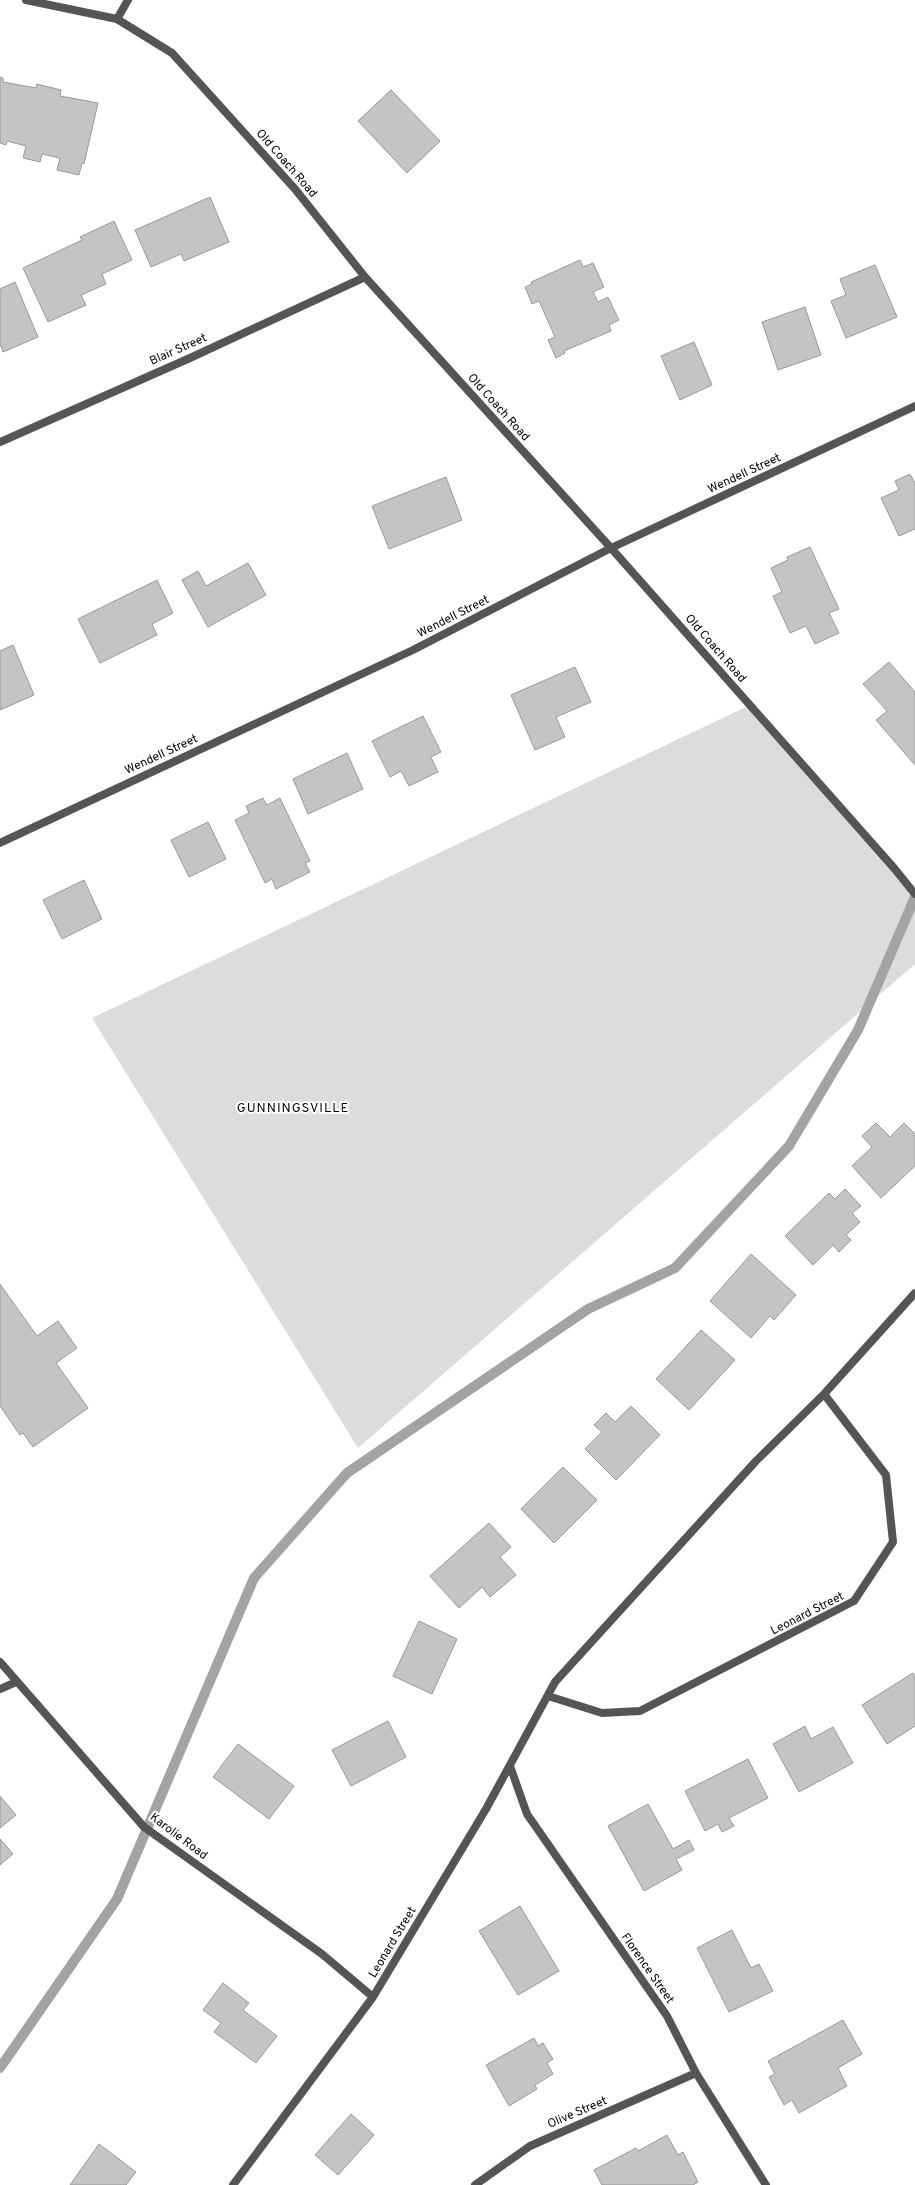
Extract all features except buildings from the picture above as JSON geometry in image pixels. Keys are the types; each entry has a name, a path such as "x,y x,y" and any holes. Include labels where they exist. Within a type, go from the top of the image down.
{"street":[{"name":"Old Coach Road","path":"26,0 117,19 172,53 296,189 365,277 611,548 894,868 915,894"},
{"path":"117,19 128,0"},
{"name":"Blair Street","path":"0,442 190,358 365,277"},
{"name":"Wendell Street","path":"0,842 413,650 611,548 915,406"},
{"name":"Leonard Street","path":"233,2185 373,1997 510,1766 548,1696 561,1676 756,1461 824,1394 915,1293"},
{"name":"Leonard Street","path":"548,1696 602,1713 640,1711 854,1601 893,1542 886,1475 824,1394"},
{"name":"Karolie Road","path":"0,1662 144,1827 322,1954 373,1997"},
{"path":"0,1690 16,1682"},
{"name":"Florence Street","path":"510,1766 527,1814 667,2016 696,2073 766,2185"},
{"name":"Olive Street","path":"475,2185 530,2146 696,2073"}],"shaded area":[{"path":"750,705 915,895 915,964 358,1448 92,1018"}],"waterway":[{"path":"0,2068 117,1899 254,1578 347,1473 588,1309 675,1268 789,1146 858,1030 915,897"}],"district":[{"name":"GUNNINGSVILLE","path":"293,1107"}]}
